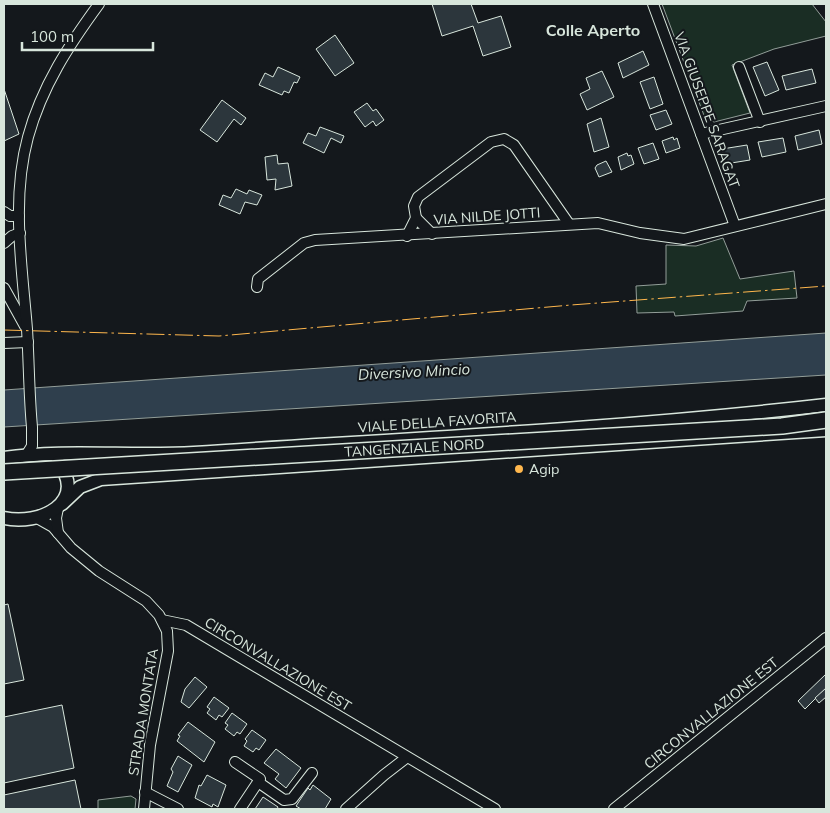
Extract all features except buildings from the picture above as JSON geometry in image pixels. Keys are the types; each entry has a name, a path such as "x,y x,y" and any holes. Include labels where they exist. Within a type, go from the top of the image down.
{"highway":[{"name":"TANGENZIALE NORD","path":"4,472 782,426 826,420"}],"main road":[{"name":"VIALE DELLA FAVORITA","path":"4,458 37,452 156,455 618,426 826,405"},
{"path":"4,518 37,518 60,506 80,488 101,479 826,430"},
{"path":"37,452 60,465 66,478 66,490 60,506"}],"street":[{"path":"37,452 32,428 29,384 19,216 20,178 28,137 44,90 59,62 99,4"},
{"name":"VIA GIUSEPPE SARAGAT","path":"653,4 735,226"},
{"path":"739,67 760,122"},
{"path":"701,134 826,106"},
{"path":"432,234 416,218 414,206 418,196 492,142 504,139 514,145 570,224"},
{"name":"VIA NILDE JOTTI","path":"257,288 258,279 304,243 598,223 640,233 684,240 826,204"},
{"path":"4,212 10,216 19,216"},
{"path":"407,236 416,218"},
{"path":"4,243 12,236 20,233"},
{"path":"4,288 27,331"},
{"path":"4,343 28,342"},
{"path":"58,533 56,518 60,506"},
{"path":"37,518 48,523 71,548 91,565 146,601 162,620"},
{"name":"CIRCONVALLAZIONE EST","path":"162,620 186,624 406,758 495,809"},
{"name":"STRADA MONTATA","path":"144,809 150,745 168,651 168,636 162,620"},
{"name":"CIRCONVALLAZIONE EST","path":"614,809 826,638"},
{"path":"346,809 406,758"},
{"path":"235,762 260,779 240,809"},
{"path":"258,782 284,800 292,799 312,773"},
{"path":"145,792 178,809"}],"green space":[{"path":"662,4 812,4 826,22 826,36 774,49 732,65 750,113 714,122 705,118"},
{"path":"723,238 740,279 794,271 797,298 747,301 743,311 675,316 674,312 637,313 636,286 666,284 666,245 696,246"},
{"path":"131,796 136,799 135,809 98,809 98,800"}],"water":[{"name":"Diversivo Mincio","path":"826,333 826,375 4,427 4,390"}],"power":[{"path":"4,330 219,336 571,305 826,286"}],"place":[{"name":"Agip","path":"519,469"}],"district":[{"name":"Colle Aperto","path":"593,30"}]}
